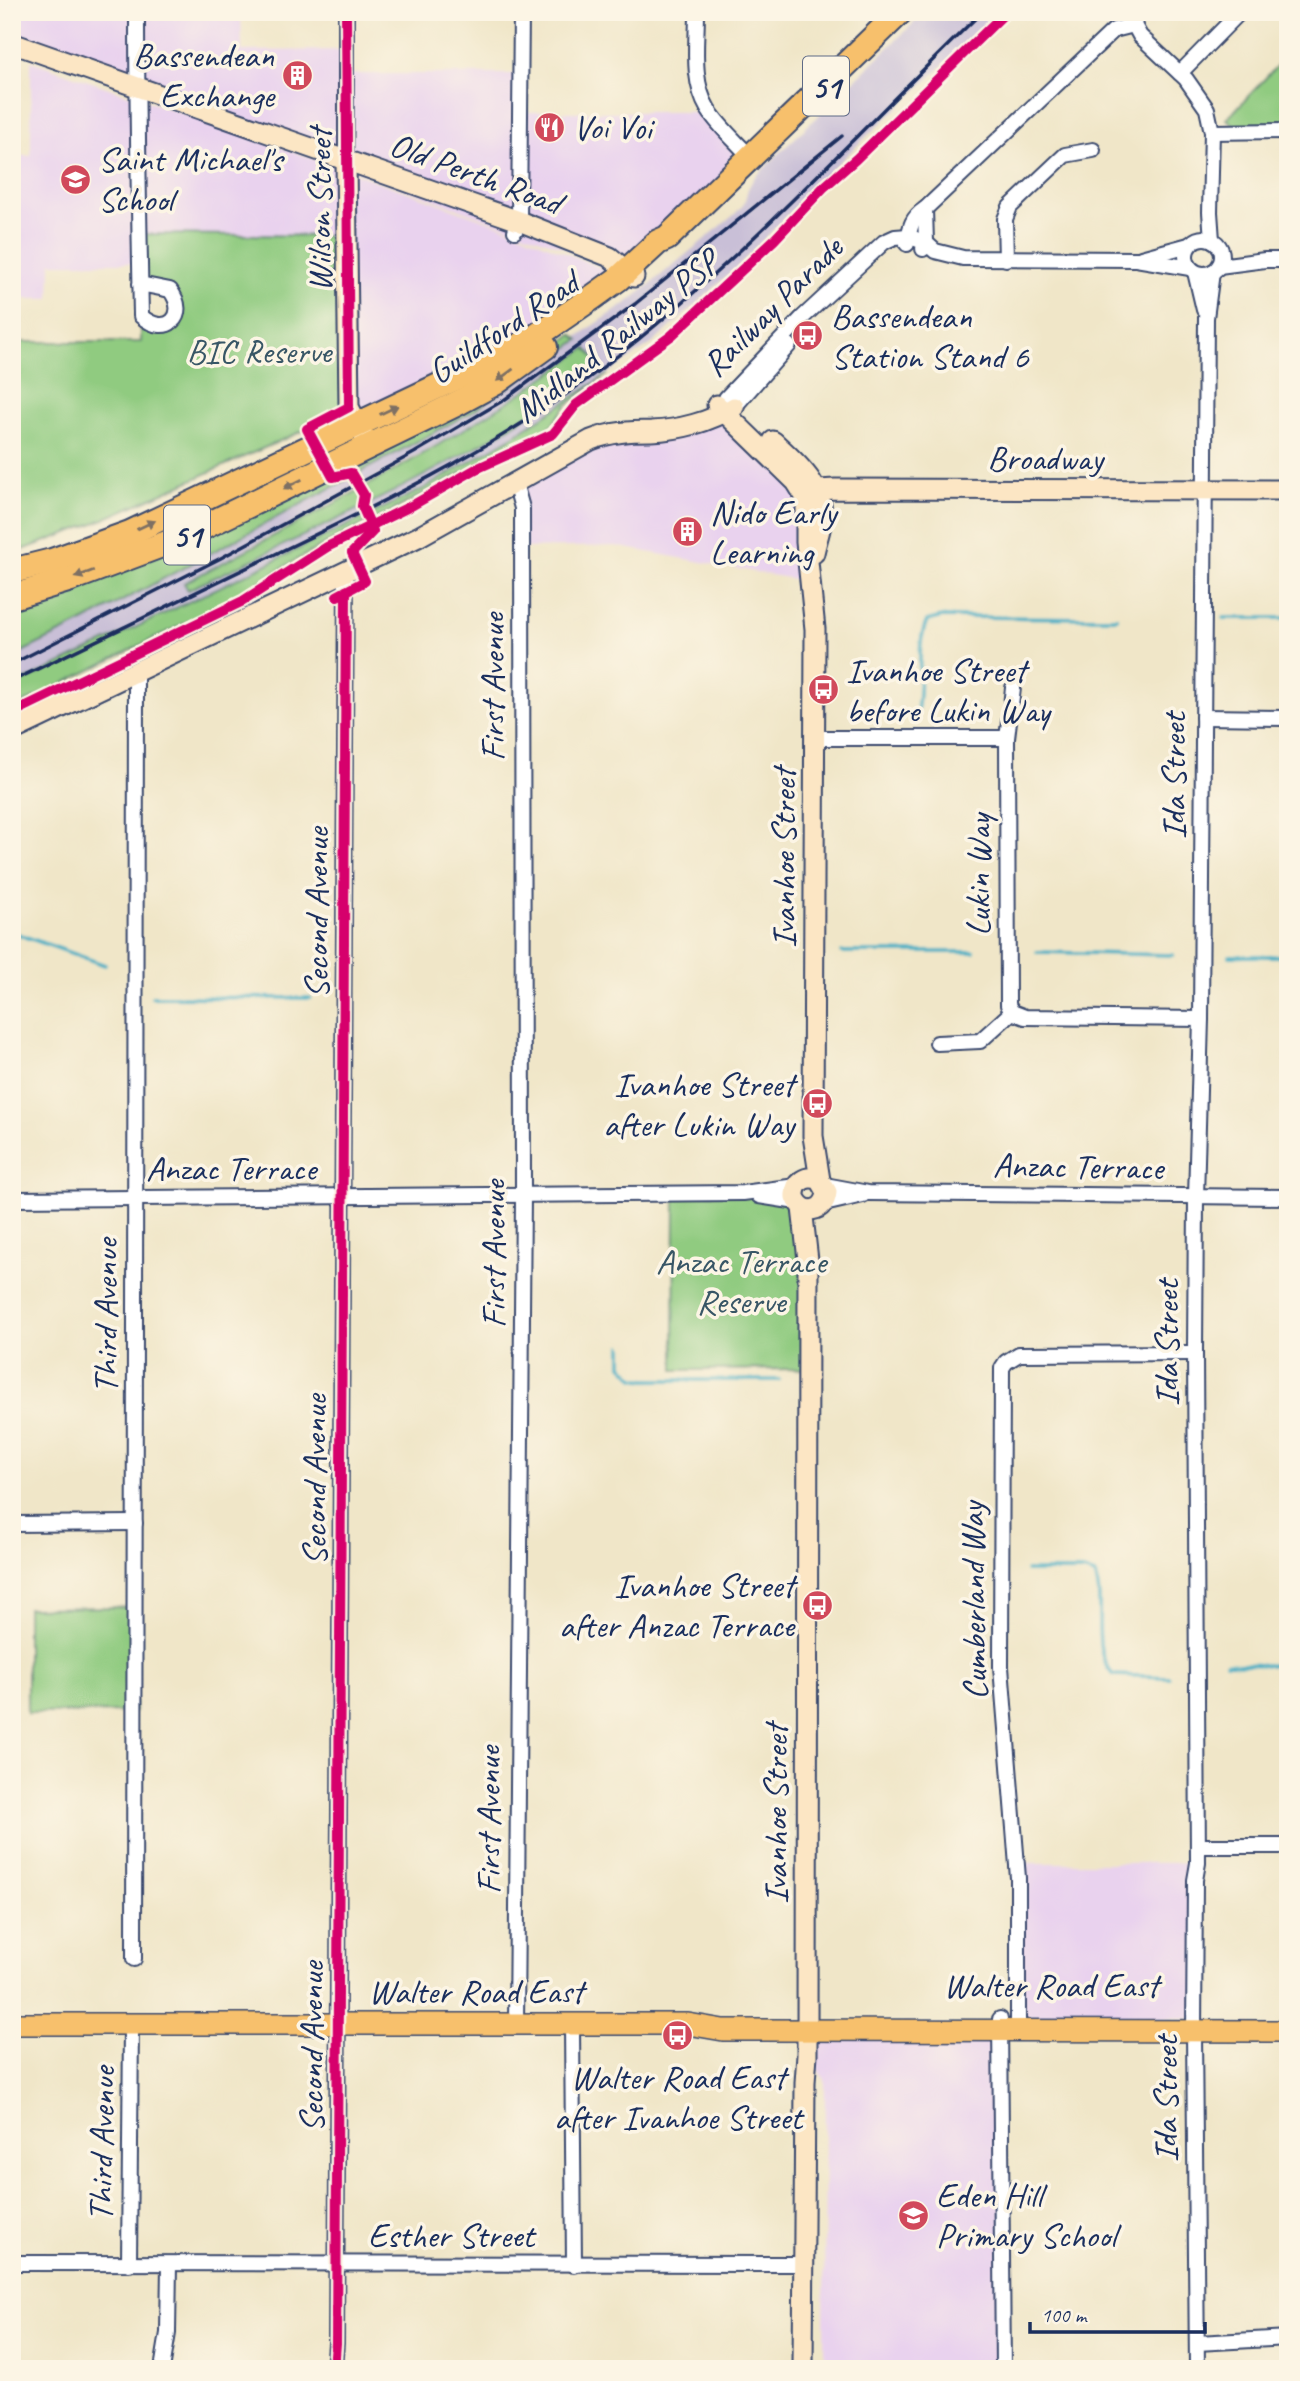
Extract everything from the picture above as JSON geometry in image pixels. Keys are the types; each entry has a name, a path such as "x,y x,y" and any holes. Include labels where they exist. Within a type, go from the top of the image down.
{"highway":[{"name":"Guildford Road","path":"12,597 71,579 184,537 532,339 625,278 666,247 667,238 752,159 900,12"},
{"name":"Guildford Road","path":"12,571 52,561 130,533 363,436"}],"main road":[{"name":"Walter Road East","path":"1194,2025 1288,2018"},
{"name":"Walter Road East","path":"12,2024 688,2024 723,2030 807,2024 1194,2025 1288,2031"}],"street":[{"path":"137,12 140,284"},
{"name":"Wilson Street","path":"346,12 349,407 363,436"},
{"path":"517,226 520,12"},
{"path":"697,12 697,78 703,98 710,112 752,159"},
{"path":"1180,73 1240,12"},
{"path":"1216,269 1217,245 1210,212 1212,132 1207,109 1180,73 1140,36 1136,18 1114,30 916,215 907,241 963,258 1136,259 1200,274 1265,260 1288,260"},
{"name":"Old Perth Road","path":"12,43 136,91 517,226 625,278"},
{"name":"Old Perth Road","path":"12,55 136,91"},
{"path":"1212,132 1288,131"},
{"path":"1006,259 1006,219 1010,206 1065,155 1093,150"},
{"path":"925,209 928,248"},
{"path":"1192,270 1185,257 1210,212"},
{"path":"1136,259 1203,238 1265,260"},
{"name":"Railway Parade","path":"12,731 418,537 592,440 609,433 654,431 693,424 726,405 871,263 907,241"},
{"name":"Ida Street","path":"1197,2369 1194,2025 1195,1880 1198,1846 1196,1197 1201,1018 1206,318 1216,269"},
{"name":"Ida Street","path":"1192,270 1206,318"},
{"path":"726,405 805,470 809,490"},
{"name":"First Avenue","path":"514,483 522,508 523,1195 516,2026"},
{"name":"Broadway","path":"809,490 1288,490"},
{"name":"Ivanhoe Street","path":"803,2369 807,2024 808,1260 813,1136 815,738 815,629 806,542 806,498 809,490"},
{"name":"Second Avenue","path":"334,2369 339,2024 346,571"},
{"name":"Third Avenue","path":"134,1958 136,673"},
{"name":"Lukin Way","path":"1012,1012 1008,999 1007,738 1013,688"},
{"path":"1203,718 1288,718"},
{"path":"815,738 1007,738"},
{"path":"937,1043 980,1041 1012,1012 1025,1017 1201,1018"},
{"name":"Anzac Terrace","path":"12,1199 743,1193 1288,1197"},
{"name":"Cumberland Way","path":"1003,2369 1009,2025 1018,1878 1001,1667 1003,1368 1006,1362 1019,1354 1195,1353"},
{"path":"12,1524 135,1523"},
{"path":"1198,1846 1288,1846"},
{"name":"Third Avenue","path":"129,2264 131,2024"},
{"path":"572,2026 574,2265"},
{"name":"Esther Street","path":"12,2263 805,2264"},
{"path":"162,2369 168,2333 169,2264"},
{"path":"1197,2343 1288,2338"}],"shaded area":[{"path":"12,12 241,12 242,51 347,50 347,74 520,74 520,112 710,112 752,159 627,271 12,43"},
{"path":"925,12 1000,12 834,167 739,265 653,343 512,437 423,489 12,687 12,657 83,622 470,413 578,340 577,337 631,300 734,215 744,204 754,178","holes":["586,348 599,364 510,427 378,499 188,590 184,583 461,431"]},
{"path":"31,61 515,231 603,269 618,279 358,425 349,407 140,263 51,263 50,299 12,299 12,156 31,156"},
{"path":"725,413 796,482 810,582 615,546 522,548 515,483 585,443"},
{"path":"1017,1863 1198,1863 1194,2018 1018,2018"},
{"name":"Eden Hill Primary School","path":"807,2030 1000,2031 1003,2369 824,2369 825,2080 807,2055"}],"green space":[{"path":"1288,54 1288,131 1241,132 1227,119"},
{"name":"BIC Reserve","path":"139,234 347,236 349,407 307,429 97,522 12,554 12,342 141,342 141,316 162,326 178,300 140,284"},
{"path":"572,334 579,340 470,413 83,622 12,657 12,603 72,588 551,351"},
{"path":"586,348 599,363 508,428 390,493 188,590 184,583 440,444"},
{"path":"608,374 567,405 539,437 493,456 296,560 222,605 12,709 12,687 423,489 512,437"},
{"name":"Anzac Terrace Reserve","path":"743,1193 797,1202 808,1369 674,1370 675,1194"},
{"path":"135,1607 135,1712 27,1713 27,1608"}],"waterway":[{"path":"917,711 921,641 927,621 942,617 1117,618"},
{"path":"1224,618 1288,618"},
{"path":"12,932 105,965"},
{"path":"842,952 974,952"},
{"path":"1037,952 1173,955"},
{"path":"1229,956 1279,956 1288,959"},
{"path":"152,997 310,998"},
{"path":"622,1346 622,1365 635,1378 779,1380"},
{"path":"1026,1571 1083,1571 1095,1575 1102,1652 1113,1675 1169,1677"},
{"path":"1226,1663 1283,1666 1288,1670"}],"railway":[{"path":"12,681 388,499 507,433 583,382 637,341 739,251 982,12"},
{"path":"12,664 219,559 414,453 504,400 635,304 842,136"}],"cycle path":[{"path":"337,596 365,581 352,553 373,531 362,506 364,495 351,473 333,477 307,429 349,407 346,12"},
{"name":"Midland Railway PSP","path":"12,713 243,601 327,547 413,505 476,469 553,434 576,405 671,336 774,240 823,188 1006,12"},
{"path":"334,2369 346,591"}],"place":[{"name":"Bassendean Exchange","path":"297,75"},
{"name":"Voi Voi","path":"550,127"},
{"name":"Saint Michael's School","path":"75,179"},
{"name":"Bassendean Station Stand 6","path":"808,336"},
{"name":"Nido Early Learning","path":"687,532"},
{"name":"Ivanhoe Street before Lukin Way","path":"823,690"},
{"name":"Ivanhoe Street after Lukin Way","path":"817,1104"},
{"name":"Ivanhoe Street after Anzac Terrace","path":"817,1605"},
{"name":"Walter Road East after Ivanhoe Street","path":"678,2036"},
{"name":"Eden Hill Primary School","path":"913,2215"}]}
